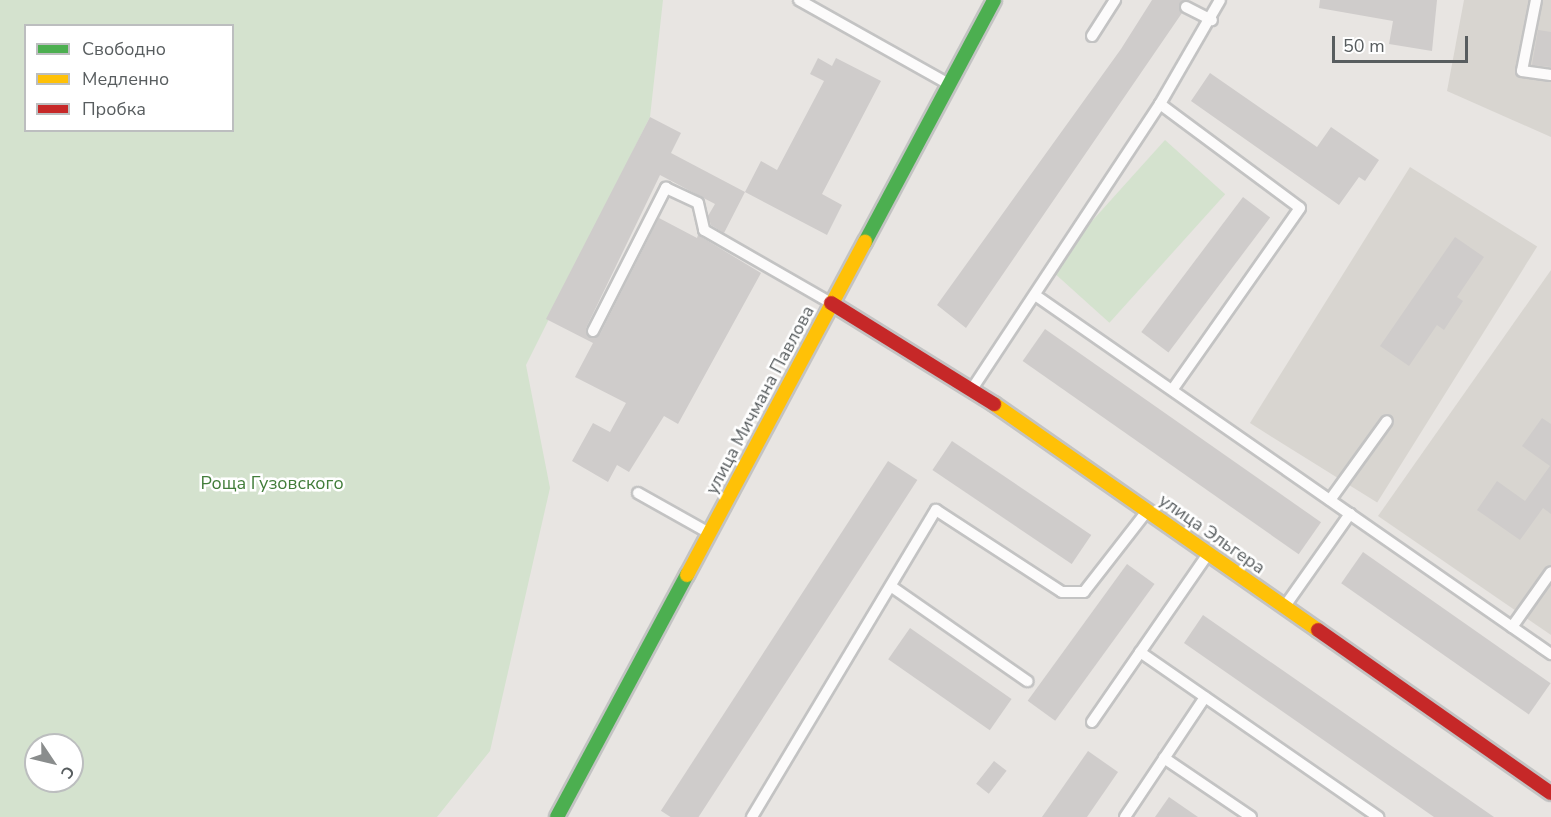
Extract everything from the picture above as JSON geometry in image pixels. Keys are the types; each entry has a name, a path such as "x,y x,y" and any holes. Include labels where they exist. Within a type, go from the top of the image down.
{"main road":[{"name":"улица Мичмана Павлова","path":"557,817 994,0"},
{"path":"950,84 966,93"},
{"name":"улица Эльгера","path":"831,303 851,307 972,389 1551,792"},
{"name":"улица Мичмана Павлова","path":"839,328 851,307"},
{"path":"709,533 725,542"}],"lane":[{"path":"799,0 950,84"},
{"path":"1092,36 1115,0"},
{"path":"972,389 1160,104 1212,20 1220,0"},
{"path":"1536,0 1522,71 1551,75"},
{"path":"1186,7 1212,20"},
{"path":"1160,104 1300,208 1173,389"},
{"path":"593,331 666,188 698,203 704,230 831,303"},
{"path":"1035,295 1551,654"},
{"path":"1330,500 1387,421"},
{"path":"638,493 709,533"},
{"path":"752,817 892,587 936,510 1062,592 1084,592 1147,511"},
{"path":"1285,606 1350,514"},
{"path":"1092,722 1208,554"},
{"path":"1512,627 1551,572"},
{"path":"892,587 1027,681"},
{"path":"1140,652 1378,817"},
{"path":"1125,817 1205,697"},
{"path":"1164,758 1251,817"}],"shaded area":[{"path":"1464,0 1551,0 1551,137 1447,91"},
{"path":"1410,167 1537,246 1377,503 1250,423"},
{"path":"1551,270 1551,635 1378,516"}],"green space":[{"name":"Роща Гузовского","path":"0,0 663,0 650,117 526,365 550,488 490,751 437,817 0,817"},
{"path":"1165,140 1225,194 1109,323 1049,269"}],"building":[{"path":"1152,0 1184,0 1179,7 1182,13 966,328 937,305 1121,49"},
{"path":"1320,0 1437,0 1432,51 1389,44 1393,21 1319,8"},
{"path":"1538,30 1551,32 1551,67 1532,65"},
{"path":"818,58 832,66 836,58 881,81 822,194 842,205 827,235 745,192 761,161 777,170 824,81 810,74"},
{"path":"1210,73 1317,147 1331,127 1379,160 1365,181 1359,177 1339,205 1191,101"},
{"path":"650,117 681,133 671,153 745,192 724,233 711,225 708,216 715,204 660,175 586,328 587,336 594,338 600,334 659,218 697,238 698,235 761,273 678,424 664,416 629,472 617,465 608,482 572,461 593,423 610,432 626,403 575,377 593,343 546,319"},
{"path":"1243,197 1270,217 1168,352 1141,332"},
{"path":"1455,237 1484,257 1457,297 1463,301 1444,330 1437,325 1409,366 1380,346"},
{"path":"1045,329 1321,522 1299,554 1023,361"},
{"path":"1542,418 1551,424 1551,514 1543,508 1520,540 1477,510 1497,481 1525,501 1550,466 1522,446"},
{"path":"952,441 1091,535 1072,564 932,470"},
{"path":"888,461 917,480 699,817 671,817 661,811"},
{"path":"1363,552 1551,683 1529,714 1341,583"},
{"path":"1127,564 1155,584 1055,721 1028,701"},
{"path":"1203,615 1494,817 1434,817 1184,643"},
{"path":"910,628 1012,699 990,730 888,659"},
{"path":"1088,751 1118,772 1087,817 1042,817"},
{"path":"994,761 1007,771 989,794 976,784"},
{"path":"1169,797 1198,817 1155,817"}],"traffic: fast":[{"path":"865,242 994,0"},
{"path":"557,817 687,575"}],"traffic: slow":[{"path":"687,575 865,242"},
{"path":"994,404 1318,630"}],"traffic: jam":[{"path":"831,303 994,404"},
{"path":"1318,630 1551,793"}]}
